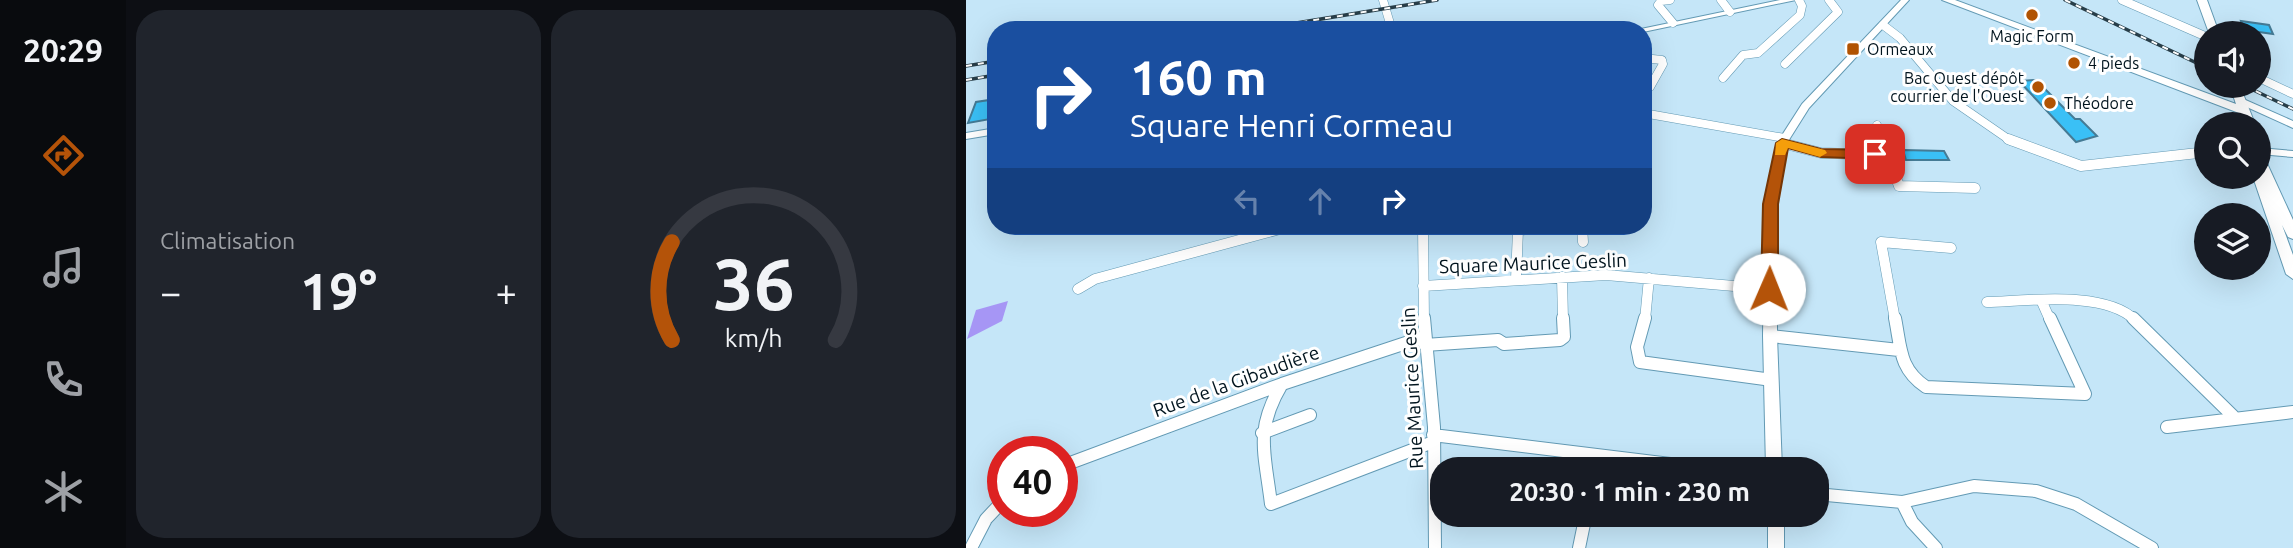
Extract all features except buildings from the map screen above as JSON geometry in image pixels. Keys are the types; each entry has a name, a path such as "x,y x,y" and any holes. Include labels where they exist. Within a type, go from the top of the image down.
{"main road":[{"path":"1947,0 2243,106"},
{"path":"1958,0 2243,106"},
{"path":"2202,0 2210,21"},
{"path":"2240,98 2245,112"},
{"path":"2271,185 2293,234"},
{"path":"2263,189 2293,274"}],"street":[{"path":"1383,0 1389,21"},
{"path":"1670,0 1661,1 1658,5 1673,23"},
{"path":"1721,0 1730,12"},
{"path":"1652,27 1792,0"},
{"path":"1723,78 1743,55 1758,52 1800,15 1802,6 1799,0"},
{"path":"1785,65 1836,15 1837,9 1829,0"},
{"path":"1774,457 1769,289 1771,204 1783,141 1805,106 1905,0"},
{"path":"2122,0 2194,31"},
{"path":"1883,25 1900,38 1953,101 1998,134 2056,159 2081,166 2194,153"},
{"path":"1652,59 1662,60 1652,84"},
{"path":"1652,74 1657,74"},
{"path":"2271,84 2293,94"},
{"path":"2243,106 2293,126"},
{"path":"1652,115 1783,141 1821,153 1887,155"},
{"path":"1878,125 1899,186 1975,188"},
{"path":"966,136 987,132"},
{"path":"2271,152 2293,154"},
{"path":"1079,289 1095,279 1258,235"},
{"name":"Rue Maurice Geslin","path":"1423,235 1425,341 1433,439 1435,548"},
{"path":"1516,235 1517,279"},
{"path":"1582,235 1583,242"},
{"path":"1951,248 1881,242 1899,350 1904,366 1912,378 1926,387 2085,394 2042,302"},
{"name":"Square Maurice Geslin","path":"1423,286 1606,275 1769,289"},
{"name":"Rue de la Gibaudière","path":"1078,460 1282,384 1425,341 1498,340 1504,344 1560,340 1564,337 1562,277"},
{"path":"1649,278 1644,323 1639,333 1637,355 1640,362 1772,380"},
{"path":"1987,302 2100,303 2119,308 2131,316 2234,417"},
{"path":"1770,336 1899,350"},
{"path":"1282,384 1268,407 1262,433 1270,504 1433,439 1561,457"},
{"path":"2167,428 2234,417 2293,412"},
{"path":"1262,433 1310,415"},
{"path":"1829,495 1902,502 1973,486 2036,491 2077,504 2152,548"},
{"path":"1902,502 1912,522 1936,548"},
{"path":"971,548 987,518"},
{"path":"1579,548 1583,527"},
{"path":"1776,527 1776,548"}],"shaded area":[{"path":"1008,301 1002,321 967,339 976,310"}],"railway":[{"path":"1309,21 1437,0"},
{"path":"2065,0 2194,62"},
{"path":"966,66 987,62"},
{"path":"966,80 987,76"},
{"path":"2270,98 2293,109"}],"slow traffic":[{"path":"1780,152 1782,143 1820,153"}],"place":[{"name":"Magic Form","path":"2032,15"},
{"name":"Ormeaux","path":"1853,49"},
{"name":"4 pieds","path":"2074,63"},
{"name":"Bac Ouest dépôt courrier de l'Ouest","path":"2038,87"},
{"name":"Théodore","path":"2050,103"}],"route":[{"path":"1769,289 1771,204 1782,143 1821,153 1875,154"}]}
